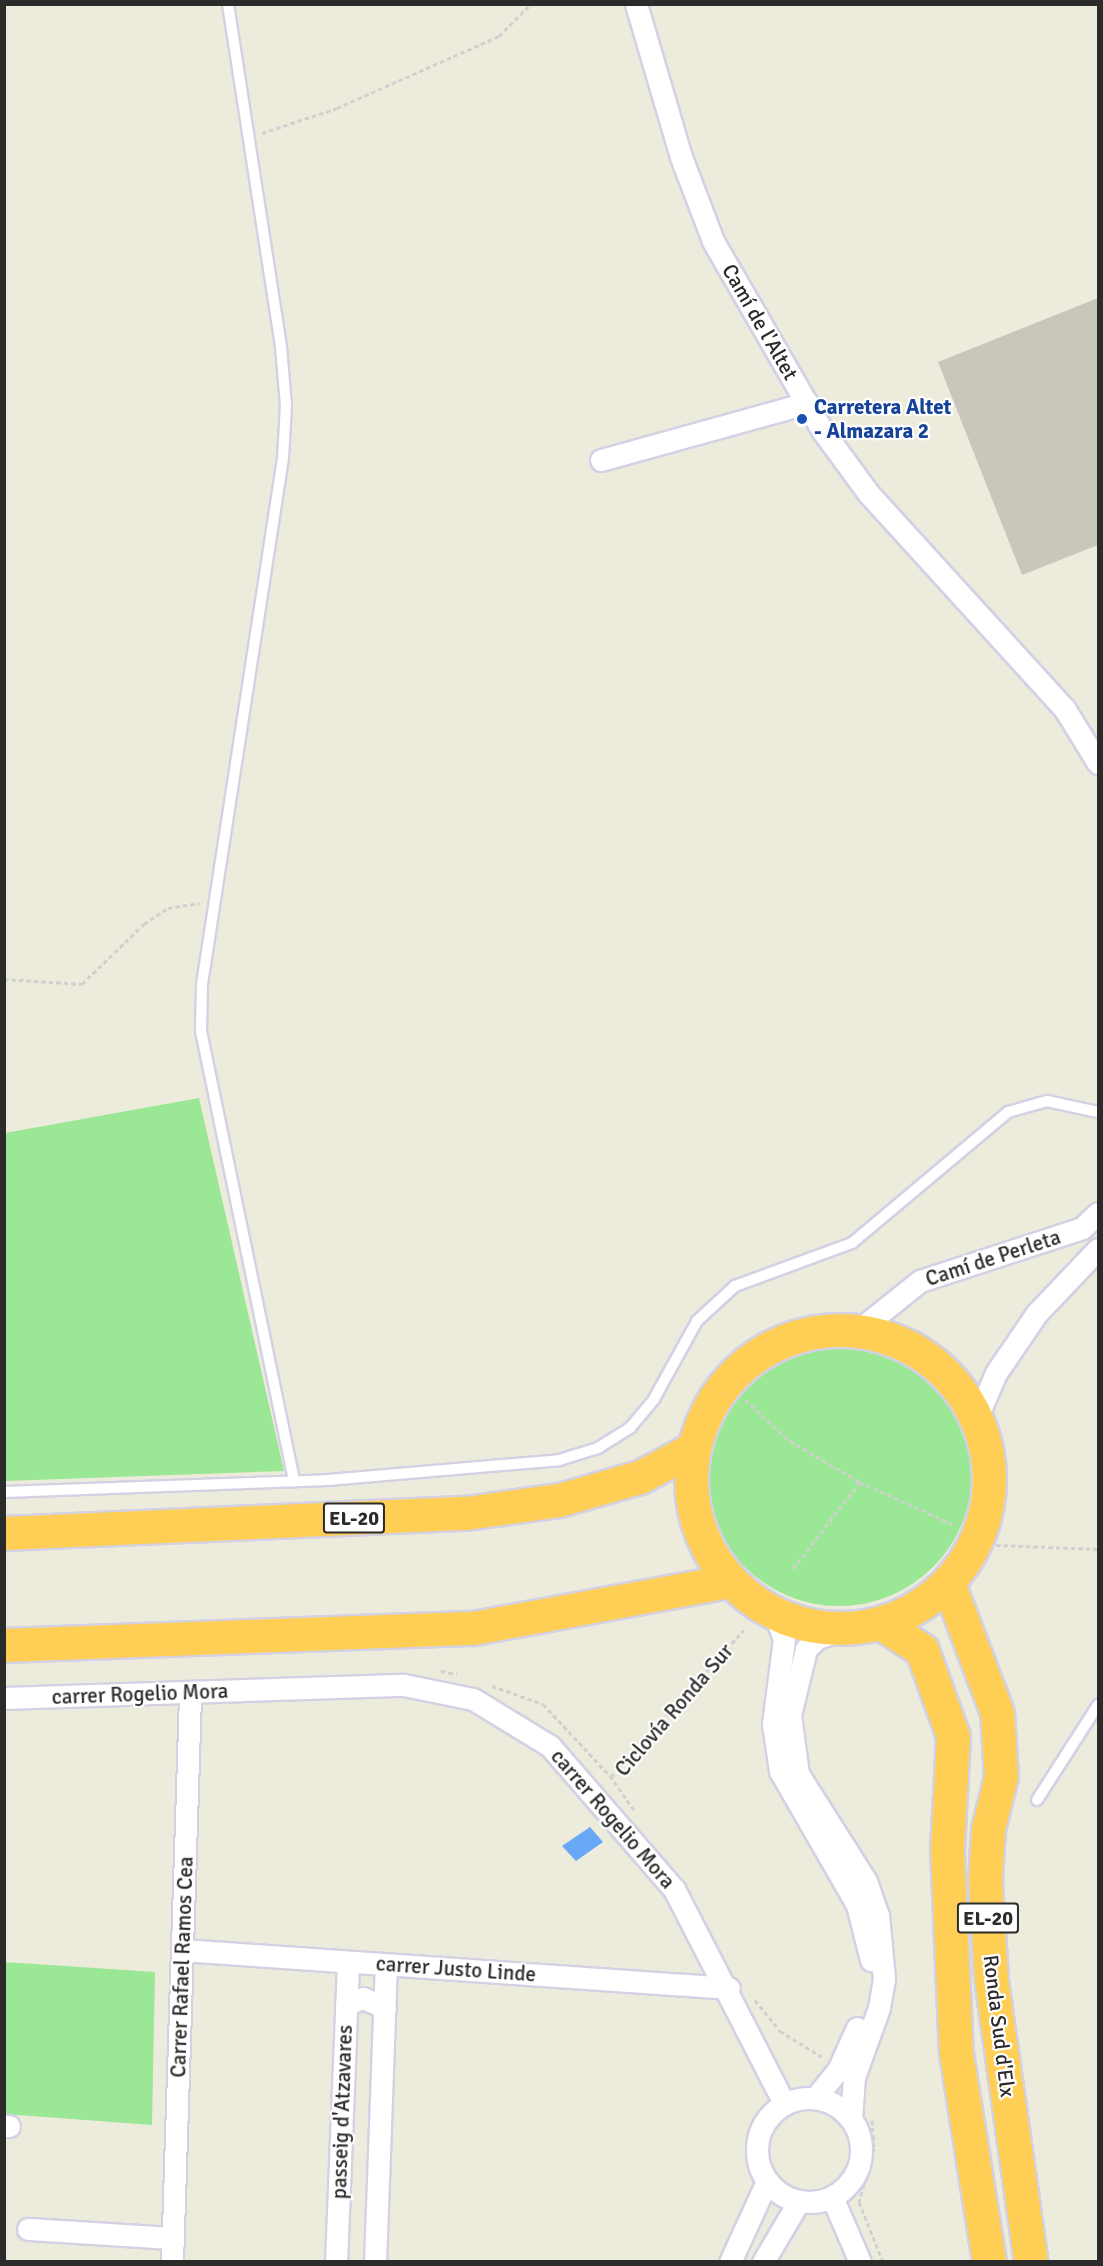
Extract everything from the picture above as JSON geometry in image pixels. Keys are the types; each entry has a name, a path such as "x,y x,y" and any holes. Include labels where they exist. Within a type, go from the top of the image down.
{"highway":[{"path":"860,1329 908,1344 941,1369 977,1417 989,1460 988,1505 974,1547 948,1583 917,1608 882,1624 843,1630 774,1612 729,1581 703,1542 693,1508 692,1449 714,1396 753,1356 804,1332 860,1329"},
{"name":"EL-20","path":"4,1533 466,1513 559,1500 630,1480 692,1449"},
{"path":"4,1645 473,1628 729,1581"},
{"name":"Ronda Sud d'Elx","path":"948,1583 955,1613 997,1713 1000,1776 988,1829 985,1881 991,1979 1031,2262"},
{"name":"Ronda Sud d'Elx","path":"882,1624 922,1650 953,1736 947,1849 956,2053 988,2262"}],"street":[{"name":"Camí de l'Altet","path":"636,4 681,157 713,241 807,403 869,494 1064,708 1098,763"},
{"path":"601,460 807,403"},
{"name":"Camí de Perleta","path":"860,1329 920,1281 1082,1228 1098,1213"},
{"name":"Camí de Perleta","path":"977,1417 996,1373 1037,1313 1098,1249"},
{"path":"774,1612 784,1639 773,1724 780,1771 857,1905 869,1942 868,1997 838,2070 816,2097"},
{"path":"843,1630 817,1638 806,1649 790,1715 791,1743 798,1774 866,1881 878,1915 884,1979 879,2008 854,2077 862,2117 860,2161 852,2180 832,2197 799,2201 767,2181 757,2156 758,2139 768,2116 784,2103 816,2097 835,2103 862,2117"},
{"name":"carrer Rogelio Mora","path":"4,1698 190,1696 404,1685 473,1699 550,1746 609,1809 674,1889 740,1991 784,2103"},
{"name":"Carrer Rafael Ramos Cea","path":"172,2262 190,1696"},
{"name":"carrer Justo Linde","path":"182,1950 740,1991"},
{"name":"passeig d'Atzavares","path":"336,2262 348,1962"},
{"name":"passeig d'Atzavares","path":"375,2262 386,1966"},
{"path":"346,2004 363,1998 385,2008"},
{"path":"728,2259 767,2181"},
{"path":"832,2197 860,2262"},
{"path":"764,2262 799,2201"},
{"path":"28,2229 173,2238"}],"lane":[{"path":"228,4 281,347 284,458 214,903 201,1030 294,1481"},
{"path":"4,1492 294,1481 559,1460 598,1448 630,1428 654,1399 697,1321 735,1286 852,1243 1008,1112 1047,1101 1098,1112"},
{"path":"1037,1800 1098,1705"}],"path":[{"path":"247,138 337,108 499,36 531,4"},
{"path":"4,979 82,984 144,924 168,908 214,903"},
{"path":"745,1400 790,1441 860,1482 952,1524"},
{"path":"792,1570 860,1482"},
{"path":"996,1545 1098,1549"},
{"name":"Ciclovía Ronda Sur","path":"636,1812 611,1777 744,1630"},
{"path":"740,1991 780,2031 838,2070"},
{"path":"862,2117 874,2148 859,2202 883,2262"}],"green space":[{"path":"199,1098 284,1471 5,1481 5,1133"},
{"path":"839,1340 865,1343 890,1350 913,1363 933,1379 949,1399 962,1422 969,1447 972,1473 969,1499 962,1524 949,1547 933,1567 913,1583 890,1596 865,1603 839,1606 813,1603 788,1596 765,1583 745,1567 729,1547 716,1524 709,1499 706,1473 709,1447 716,1422 729,1399 745,1379 765,1363 788,1350 813,1343"},
{"path":"4,1962 155,1972 152,2125 5,2114"}],"water":[{"path":"590,1827 603,1842 576,1861 562,1846"}],"building":[{"path":"1098,298 1098,545 1022,575 938,362"}],"place":[{"name":"Carretera Altet - Almazara 2","path":"802,419"}]}
